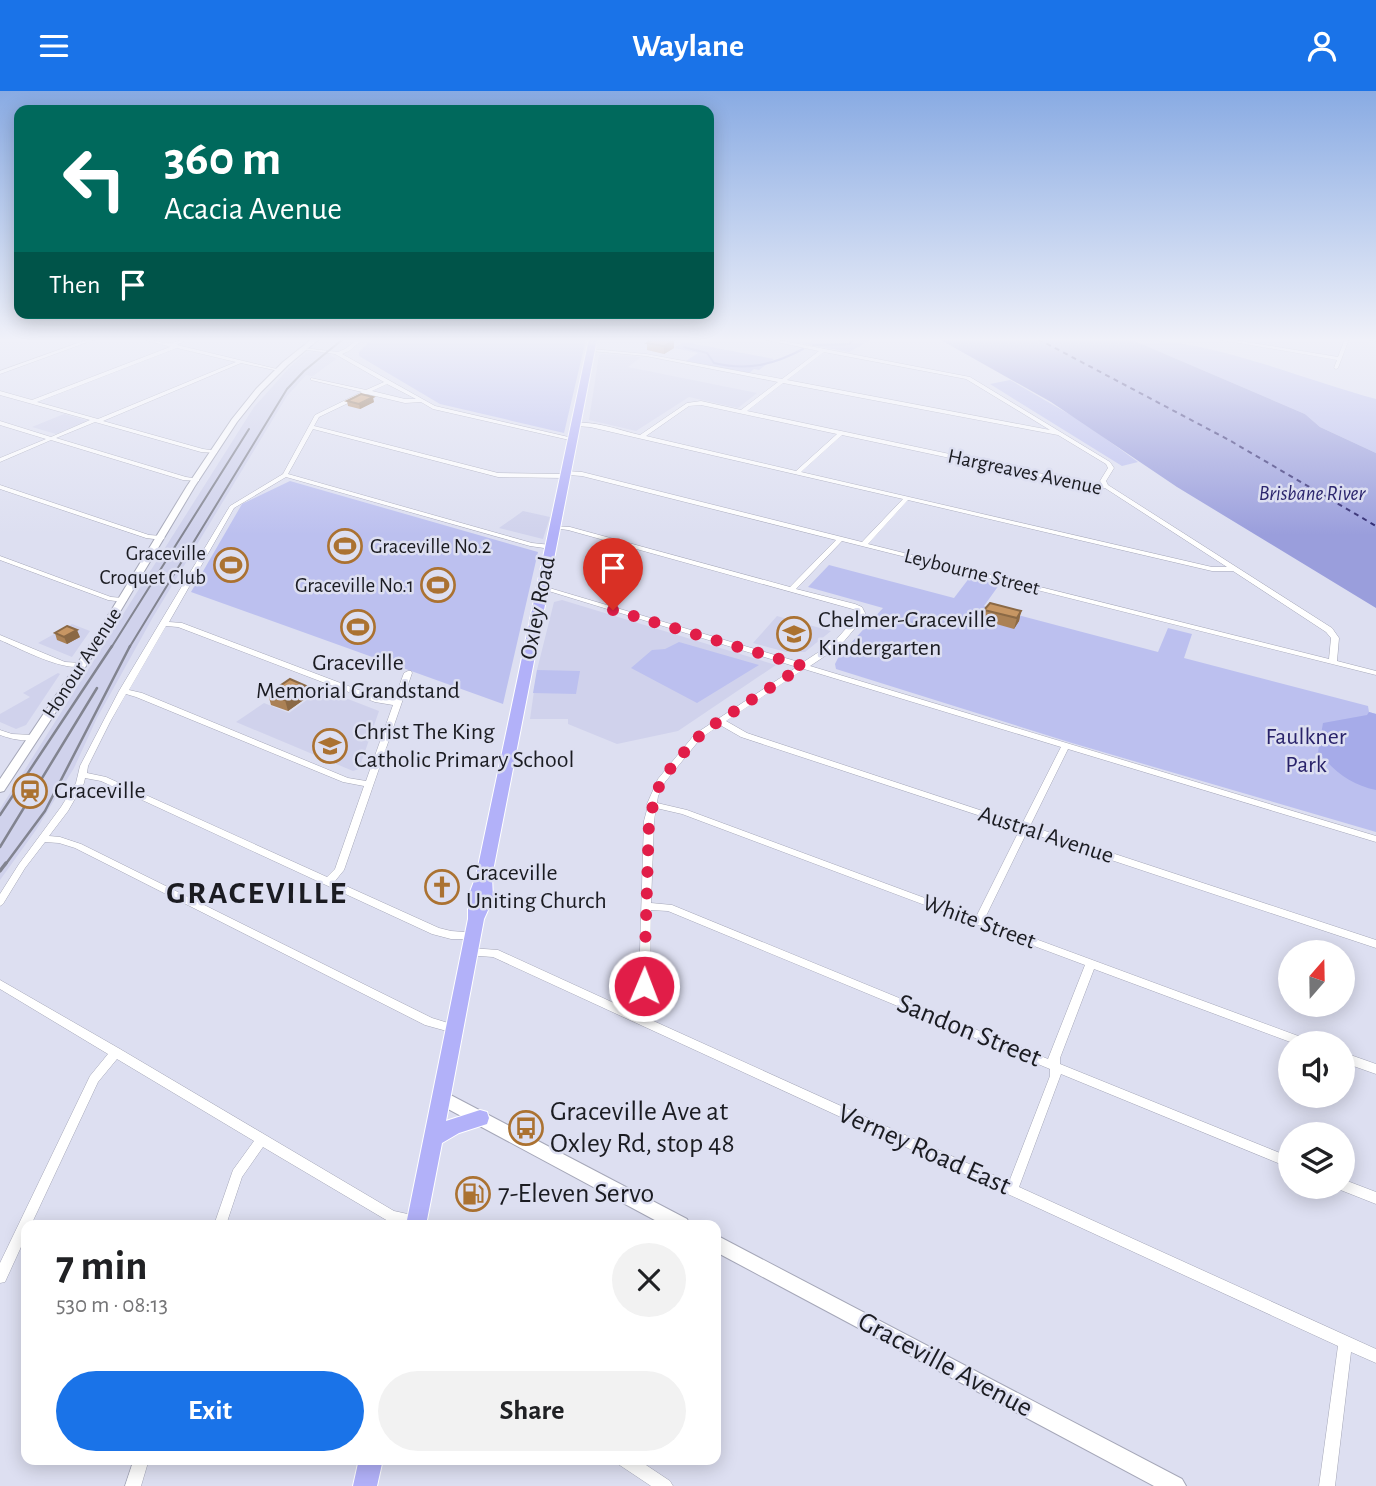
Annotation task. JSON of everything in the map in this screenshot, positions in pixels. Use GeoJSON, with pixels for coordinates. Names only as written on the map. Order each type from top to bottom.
{"type":"FeatureCollection","features":[{"type":"Feature","properties":{"kind":"main road","name":"Honour Avenue"},"geometry":{"type":"LineString","coordinates":[[0,787],[124,600],[197,480],[248,404]]}},
{"type":"Feature","properties":{"kind":"main road","name":"Oxley Road"},"geometry":{"type":"LineString","coordinates":[[417,1220],[473,936],[485,906],[488,887],[484,876],[580,404]]}},
{"type":"Feature","properties":{"kind":"main road"},"geometry":{"type":"LineString","coordinates":[[441,1097],[672,1220]]}},
{"type":"Feature","properties":{"kind":"main road"},"geometry":{"type":"LineString","coordinates":[[433,1138],[454,1126],[480,1118]]}},
{"type":"Feature","properties":{"kind":"main road","name":"Graceville Avenue"},"geometry":{"type":"LineString","coordinates":[[721,1246],[1175,1486]]}},
{"type":"Feature","properties":{"kind":"main road"},"geometry":{"type":"LineString","coordinates":[[365,1486],[370,1465]]}},
{"type":"Feature","properties":{"kind":"street"},"geometry":{"type":"LineString","coordinates":[[39,404],[204,452],[215,452]]}},
{"type":"Feature","properties":{"kind":"street"},"geometry":{"type":"LineString","coordinates":[[0,460],[138,404]]}},
{"type":"Feature","properties":{"kind":"street"},"geometry":{"type":"LineString","coordinates":[[0,902],[65,809],[123,691],[232,507],[285,475],[319,414],[339,404]]}},
{"type":"Feature","properties":{"kind":"street"},"geometry":{"type":"LineString","coordinates":[[428,404],[574,439]]}},
{"type":"Feature","properties":{"kind":"street","name":"Hargreaves Avenue"},"geometry":{"type":"LineString","coordinates":[[641,437],[691,404]]}},
{"type":"Feature","properties":{"kind":"street","name":"Hargreaves Avenue"},"geometry":{"type":"LineString","coordinates":[[699,404],[1086,485],[1106,486],[1332,632],[1335,640],[1333,662]]}},
{"type":"Feature","properties":{"kind":"street"},"geometry":{"type":"LineString","coordinates":[[741,412],[751,404]]}},
{"type":"Feature","properties":{"kind":"street"},"geometry":{"type":"LineString","coordinates":[[903,404],[1061,434]]}},
{"type":"Feature","properties":{"kind":"street"},"geometry":{"type":"LineString","coordinates":[[1012,404],[1110,465],[1103,481],[1106,486]]}},
{"type":"Feature","properties":{"kind":"street"},"geometry":{"type":"LineString","coordinates":[[0,423],[185,479],[197,480]]}},
{"type":"Feature","properties":{"kind":"street"},"geometry":{"type":"LineString","coordinates":[[576,424],[1212,569],[1235,569]]}},
{"type":"Feature","properties":{"kind":"street","name":"Leybourne Street"},"geometry":{"type":"LineString","coordinates":[[310,427],[498,475],[582,474],[1376,673]]}},
{"type":"Feature","properties":{"kind":"street"},"geometry":{"type":"LineString","coordinates":[[797,473],[841,433]]}},
{"type":"Feature","properties":{"kind":"street"},"geometry":{"type":"LineString","coordinates":[[285,475],[532,545],[551,547]]}},
{"type":"Feature","properties":{"kind":"street"},"geometry":{"type":"LineString","coordinates":[[0,487],[148,537],[162,538]]}},
{"type":"Feature","properties":{"kind":"street"},"geometry":{"type":"LineString","coordinates":[[863,545],[907,498]]}},
{"type":"Feature","properties":{"kind":"street"},"geometry":{"type":"LineString","coordinates":[[555,527],[852,606],[862,615],[837,644],[698,736],[661,781],[652,804],[643,1022]]}},
{"type":"Feature","properties":{"kind":"street"},"geometry":{"type":"LineString","coordinates":[[792,589],[840,539]]}},
{"type":"Feature","properties":{"kind":"street"},"geometry":{"type":"LineString","coordinates":[[0,558],[110,600],[124,600]]}},
{"type":"Feature","properties":{"kind":"street"},"geometry":{"type":"LineString","coordinates":[[544,588],[1376,839]]}},
{"type":"Feature","properties":{"kind":"street"},"geometry":{"type":"LineString","coordinates":[[163,623],[179,625],[378,700],[397,703]]}},
{"type":"Feature","properties":{"kind":"street"},"geometry":{"type":"LineString","coordinates":[[0,637],[64,664],[81,666]]}},
{"type":"Feature","properties":{"kind":"street"},"geometry":{"type":"LineString","coordinates":[[330,882],[339,870],[408,673]]}},
{"type":"Feature","properties":{"kind":"street"},"geometry":{"type":"LineString","coordinates":[[123,691],[139,695],[346,780],[368,783]]}},
{"type":"Feature","properties":{"kind":"street","name":"Austral Avenue"},"geometry":{"type":"LineString","coordinates":[[719,721],[744,735],[1376,944]]}},
{"type":"Feature","properties":{"kind":"street"},"geometry":{"type":"LineString","coordinates":[[0,732],[33,738]]}},
{"type":"Feature","properties":{"kind":"street"},"geometry":{"type":"LineString","coordinates":[[978,922],[1066,745]]}},
{"type":"Feature","properties":{"kind":"street","name":"Verney Road East"},"geometry":{"type":"LineString","coordinates":[[82,775],[103,779],[441,933],[473,936],[494,953],[1376,1356]]}},
{"type":"Feature","properties":{"kind":"street","name":"White Street"},"geometry":{"type":"LineString","coordinates":[[652,804],[670,807],[1278,1033]]}},
{"type":"Feature","properties":{"kind":"street"},"geometry":{"type":"LineString","coordinates":[[43,839],[60,840],[78,846],[429,1022],[454,1028]]}},
{"type":"Feature","properties":{"kind":"street","name":"Sandon Street"},"geometry":{"type":"LineString","coordinates":[[646,906],[669,908],[1278,1158]]}},
{"type":"Feature","properties":{"kind":"street"},"geometry":{"type":"LineString","coordinates":[[1012,1191],[1056,1076],[1054,1058],[1091,963]]}},
{"type":"Feature","properties":{"kind":"street"},"geometry":{"type":"LineString","coordinates":[[0,984],[393,1217],[404,1220]]}},
{"type":"Feature","properties":{"kind":"street"},"geometry":{"type":"LineString","coordinates":[[27,1220],[94,1079],[116,1052]]}},
{"type":"Feature","properties":{"kind":"street"},"geometry":{"type":"LineString","coordinates":[[1355,1062],[1376,1069]]}},
{"type":"Feature","properties":{"kind":"street"},"geometry":{"type":"LineString","coordinates":[[222,1220],[237,1174],[262,1139]]}},
{"type":"Feature","properties":{"kind":"street"},"geometry":{"type":"LineString","coordinates":[[1355,1190],[1376,1198]]}},
{"type":"Feature","properties":{"kind":"street"},"geometry":{"type":"LineString","coordinates":[[0,1277],[21,1233]]}},
{"type":"Feature","properties":{"kind":"street"},"geometry":{"type":"LineString","coordinates":[[1327,1486],[1345,1342]]}},
{"type":"Feature","properties":{"kind":"street"},"geometry":{"type":"LineString","coordinates":[[133,1486],[140,1465]]}},
{"type":"Feature","properties":{"kind":"street"},"geometry":{"type":"LineString","coordinates":[[632,1465],[665,1486]]}},
{"type":"Feature","properties":{"kind":"shaded area"},"geometry":{"type":"Polygon","coordinates":[[[257,404],[282,404],[153,617],[97,718],[74,768],[36,830],[0,880],[0,809],[257,404]]]}},
{"type":"Feature","properties":{"kind":"shaded area"},"geometry":{"type":"Polygon","coordinates":[[[591,404],[678,404],[636,431],[589,420],[591,404]]]}},
{"type":"Feature","properties":{"kind":"shaded area"},"geometry":{"type":"Polygon","coordinates":[[[721,404],[743,404],[738,408],[721,404]]]}},
{"type":"Feature","properties":{"kind":"shaded area"},"geometry":{"type":"Polygon","coordinates":[[[64,414],[88,421],[56,434],[32,427],[64,414]]]}},
{"type":"Feature","properties":{"kind":"shaded area"},"geometry":{"type":"Polygon","coordinates":[[[523,511],[550,517],[543,539],[499,528],[523,511]]]}},
{"type":"Feature","properties":{"kind":"shaded area"},"geometry":{"type":"Polygon","coordinates":[[[562,600],[776,665],[678,731],[617,744],[568,724],[568,719],[530,719],[537,670],[554,602],[562,600]]]}},
{"type":"Feature","properties":{"kind":"shaded area","name":"Chelmer-Graceville Kindergarten"},"geometry":{"type":"Polygon","coordinates":[[[777,616],[831,631],[805,652],[786,652],[753,643],[777,616]]]}},
{"type":"Feature","properties":{"kind":"shaded area"},"geometry":{"type":"Polygon","coordinates":[[[72,624],[90,631],[72,657],[38,643],[72,624]]]}},
{"type":"Feature","properties":{"kind":"shaded area"},"geometry":{"type":"Polygon","coordinates":[[[60,674],[26,725],[16,729],[0,722],[0,714],[30,697],[23,693],[60,674]]]}},
{"type":"Feature","properties":{"kind":"shaded area","name":"Christ The King Catholic Primary School"},"geometry":{"type":"Polygon","coordinates":[[[322,689],[379,711],[359,769],[353,771],[236,722],[264,703],[289,713],[322,689]]]}},
{"type":"Feature","properties":{"kind":"shaded area"},"geometry":{"type":"Polygon","coordinates":[[[1369,712],[1376,714],[1376,790],[1359,785],[1344,776],[1318,752],[1323,723],[1367,715],[1369,712]]]}},
{"type":"Feature","properties":{"kind":"green space"},"geometry":{"type":"Polygon","coordinates":[[[440,404],[571,404],[564,433],[440,404]]]}},
{"type":"Feature","properties":{"kind":"green space"},"geometry":{"type":"Polygon","coordinates":[[[1022,404],[1052,404],[1081,421],[1138,462],[1122,466],[1022,404]]]}},
{"type":"Feature","properties":{"kind":"green space"},"geometry":{"type":"Polygon","coordinates":[[[1282,404],[1376,404],[1376,453],[1320,427],[1305,414],[1282,404]]]}},
{"type":"Feature","properties":{"kind":"green space"},"geometry":{"type":"Polygon","coordinates":[[[290,481],[538,552],[503,704],[191,592],[242,504],[290,481]]]}},
{"type":"Feature","properties":{"kind":"green space","name":"Faulkner Park"},"geometry":{"type":"Polygon","coordinates":[[[829,565],[954,598],[970,577],[999,585],[984,606],[1158,652],[1168,628],[1192,634],[1184,658],[1368,706],[1369,712],[1376,714],[1376,832],[1072,743],[836,669],[839,656],[883,608],[808,587],[829,565]]]}},
{"type":"Feature","properties":{"kind":"green space"},"geometry":{"type":"Polygon","coordinates":[[[679,642],[759,665],[697,703],[631,668],[652,650],[665,649],[679,642]]]}},
{"type":"Feature","properties":{"kind":"green space"},"geometry":{"type":"Polygon","coordinates":[[[537,670],[580,671],[576,694],[533,693],[537,670]]]}},
{"type":"Feature","properties":{"kind":"water","name":"Brisbane River"},"geometry":{"type":"Polygon","coordinates":[[[1054,404],[1282,404],[1305,414],[1320,427],[1376,453],[1376,608],[1177,487],[1054,404]]]}},
{"type":"Feature","properties":{"kind":"building"},"geometry":{"type":"Polygon","coordinates":[[[990,603],[1021,611],[1017,618],[984,610],[990,603]]]}},
{"type":"Feature","properties":{"kind":"building"},"geometry":{"type":"Polygon","coordinates":[[[67,626],[77,630],[64,637],[55,633],[67,626]]]}},
{"type":"Feature","properties":{"kind":"building"},"geometry":{"type":"Polygon","coordinates":[[[290,679],[306,686],[285,700],[268,694],[290,679]]]}},
{"type":"Feature","properties":{"kind":"ferry route"},"geometry":{"type":"LineString","coordinates":[[1161,404],[1229,440],[1376,526]]}},
{"type":"Feature","properties":{"kind":"railway"},"geometry":{"type":"LineString","coordinates":[[129,648],[278,404]]}},
{"type":"Feature","properties":{"kind":"railway"},"geometry":{"type":"LineString","coordinates":[[111,648],[249,429]]}},
{"type":"Feature","properties":{"kind":"railway"},"geometry":{"type":"LineString","coordinates":[[0,815],[112,646]]}},
{"type":"Feature","properties":{"kind":"railway"},"geometry":{"type":"LineString","coordinates":[[5,865],[45,811],[130,646]]}},
{"type":"Feature","properties":{"kind":"railway"},"geometry":{"type":"LineString","coordinates":[[0,847],[97,688]]}},
{"type":"Feature","properties":{"kind":"railway"},"geometry":{"type":"LineString","coordinates":[[0,871],[6,863]]}},
{"type":"Feature","properties":{"kind":"place","name":"Graceville No.2"},"geometry":{"type":"Point","coordinates":[345,546]}},
{"type":"Feature","properties":{"kind":"place","name":"Graceville Croquet Club"},"geometry":{"type":"Point","coordinates":[231,565]}},
{"type":"Feature","properties":{"kind":"place","name":"Graceville No.1"},"geometry":{"type":"Point","coordinates":[438,585]}},
{"type":"Feature","properties":{"kind":"place","name":"Graceville Memorial Grandstand"},"geometry":{"type":"Point","coordinates":[358,627]}},
{"type":"Feature","properties":{"kind":"place","name":"Chelmer-Graceville Kindergarten"},"geometry":{"type":"Point","coordinates":[794,634]}},
{"type":"Feature","properties":{"kind":"place","name":"Christ The King Catholic Primary School"},"geometry":{"type":"Point","coordinates":[330,746]}},
{"type":"Feature","properties":{"kind":"place","name":"Graceville"},"geometry":{"type":"Point","coordinates":[30,791]}},
{"type":"Feature","properties":{"kind":"place","name":"Graceville Uniting Church"},"geometry":{"type":"Point","coordinates":[442,887]}},
{"type":"Feature","properties":{"kind":"place","name":"Graceville Ave at Oxley Rd, stop 48"},"geometry":{"type":"Point","coordinates":[526,1128]}},
{"type":"Feature","properties":{"kind":"place","name":"7-Eleven Servo"},"geometry":{"type":"Point","coordinates":[473,1194]}},
{"type":"Feature","properties":{"kind":"district","name":"GRACEVILLE"},"geometry":{"type":"Point","coordinates":[257,893]}},
{"type":"Feature","properties":{"kind":"route"},"geometry":{"type":"LineString","coordinates":[[613,610],[803,666],[704,731],[661,781],[649,821],[644,986]]}}]}
